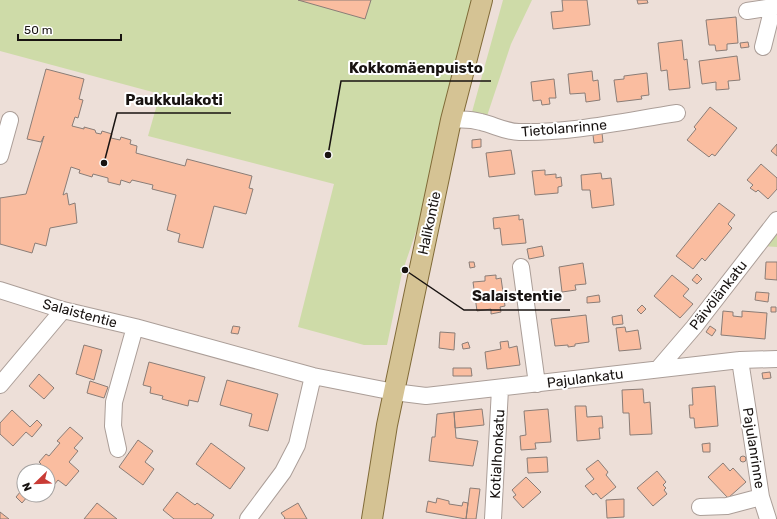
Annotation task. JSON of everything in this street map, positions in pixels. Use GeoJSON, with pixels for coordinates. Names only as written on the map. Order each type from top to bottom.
{"type":"FeatureCollection","features":[{"type":"Feature","properties":{"kind":"main road","name":"Halikontie"},"geometry":{"type":"LineString","coordinates":[[372,519],[394,392],[451,120],[482,0]]}},
{"type":"Feature","properties":{"kind":"street"},"geometry":{"type":"LineString","coordinates":[[747,11],[775,4],[763,47]]}},
{"type":"Feature","properties":{"kind":"street","name":"Tietolanrinne"},"geometry":{"type":"LineString","coordinates":[[451,120],[464,119],[482,122],[505,130],[534,132],[607,124],[677,113]]}},
{"type":"Feature","properties":{"kind":"street"},"geometry":{"type":"LineString","coordinates":[[0,156],[10,120]]}},
{"type":"Feature","properties":{"kind":"street","name":"Päivölänkatu"},"geometry":{"type":"LineString","coordinates":[[658,369],[694,328],[777,220]]}},
{"type":"Feature","properties":{"kind":"street"},"geometry":{"type":"LineString","coordinates":[[521,267],[537,384]]}},
{"type":"Feature","properties":{"kind":"street","name":"Salaistentie"},"geometry":{"type":"LineString","coordinates":[[0,290],[64,310],[135,327],[313,376],[394,392]]}},
{"type":"Feature","properties":{"kind":"street"},"geometry":{"type":"LineString","coordinates":[[0,385],[64,310]]}},
{"type":"Feature","properties":{"kind":"street"},"geometry":{"type":"LineString","coordinates":[[118,449],[113,426],[114,402],[135,327]]}},
{"type":"Feature","properties":{"kind":"street","name":"Pajulankatu"},"geometry":{"type":"LineString","coordinates":[[394,392],[426,396],[500,389],[740,360],[777,359]]}},
{"type":"Feature","properties":{"kind":"street","name":"Pajulanrinne"},"geometry":{"type":"LineString","coordinates":[[700,507],[727,506],[761,498],[740,360]]}},
{"type":"Feature","properties":{"kind":"street"},"geometry":{"type":"LineString","coordinates":[[248,519],[283,472],[297,445],[313,376]]}},
{"type":"Feature","properties":{"kind":"street","name":"Kotialhonkatu"},"geometry":{"type":"LineString","coordinates":[[493,519],[500,389]]}},
{"type":"Feature","properties":{"kind":"street"},"geometry":{"type":"LineString","coordinates":[[761,498],[768,519]]}},
{"type":"Feature","properties":{"kind":"green space"},"geometry":{"type":"Polygon","coordinates":[[[0,0],[473,0],[421,217],[402,273],[387,345],[364,345],[298,327],[334,184],[148,136],[160,94],[0,51],[0,0]]]}},
{"type":"Feature","properties":{"kind":"green space"},"geometry":{"type":"Polygon","coordinates":[[[503,0],[532,0],[511,44],[486,119],[472,112],[503,0]]]}},
{"type":"Feature","properties":{"kind":"green space"},"geometry":{"type":"Polygon","coordinates":[[[777,225],[777,247],[760,246],[777,225]]]}},
{"type":"Feature","properties":{"kind":"building"},"geometry":{"type":"Polygon","coordinates":[[[298,0],[371,0],[365,19],[298,0]]]}},
{"type":"Feature","properties":{"kind":"building"},"geometry":{"type":"Polygon","coordinates":[[[562,0],[587,0],[590,25],[553,29],[551,12],[563,11],[562,0]]]}},
{"type":"Feature","properties":{"kind":"building"},"geometry":{"type":"Polygon","coordinates":[[[637,0],[647,0],[648,3],[638,4],[637,0]]]}},
{"type":"Feature","properties":{"kind":"building"},"geometry":{"type":"Polygon","coordinates":[[[736,17],[738,43],[727,44],[727,50],[716,51],[715,45],[709,45],[706,20],[736,17]]]}},
{"type":"Feature","properties":{"kind":"building"},"geometry":{"type":"Polygon","coordinates":[[[682,40],[684,60],[687,59],[690,88],[669,90],[667,70],[661,71],[658,43],[682,40]]]}},
{"type":"Feature","properties":{"kind":"building"},"geometry":{"type":"Polygon","coordinates":[[[748,42],[749,47],[741,48],[740,43],[748,42]]]}},
{"type":"Feature","properties":{"kind":"building"},"geometry":{"type":"Polygon","coordinates":[[[737,56],[740,80],[728,81],[729,89],[716,90],[716,82],[702,84],[699,61],[737,56]]]}},
{"type":"Feature","properties":{"kind":"building"},"geometry":{"type":"Polygon","coordinates":[[[46,69],[84,79],[79,99],[83,100],[78,118],[75,117],[72,126],[95,130],[96,133],[101,134],[102,131],[112,134],[111,138],[120,140],[121,137],[131,140],[130,144],[137,146],[136,153],[185,166],[187,159],[252,176],[249,188],[253,189],[246,214],[214,206],[203,248],[178,242],[180,234],[167,230],[176,195],[152,189],[153,185],[132,180],[130,183],[121,180],[120,185],[108,182],[108,178],[93,174],[92,177],[79,173],[80,170],[71,167],[63,195],[67,193],[69,205],[75,203],[77,223],[50,228],[46,246],[35,243],[32,253],[0,244],[0,198],[26,194],[44,136],[41,142],[27,139],[46,69]]]}},
{"type":"Feature","properties":{"kind":"building"},"geometry":{"type":"Polygon","coordinates":[[[592,71],[593,81],[598,80],[600,100],[586,102],[585,93],[570,94],[568,74],[592,71]]]}},
{"type":"Feature","properties":{"kind":"building"},"geometry":{"type":"Polygon","coordinates":[[[647,73],[649,95],[641,96],[642,99],[617,102],[614,80],[624,79],[624,76],[647,73]]]}},
{"type":"Feature","properties":{"kind":"building"},"geometry":{"type":"Polygon","coordinates":[[[554,79],[556,98],[549,98],[550,104],[542,105],[541,100],[533,101],[531,82],[554,79]]]}},
{"type":"Feature","properties":{"kind":"building"},"geometry":{"type":"Polygon","coordinates":[[[710,107],[737,128],[715,156],[712,154],[709,157],[687,140],[696,129],[694,127],[710,107]]]}},
{"type":"Feature","properties":{"kind":"building"},"geometry":{"type":"Polygon","coordinates":[[[602,133],[603,142],[594,143],[593,135],[602,133]]]}},
{"type":"Feature","properties":{"kind":"building"},"geometry":{"type":"Polygon","coordinates":[[[481,139],[481,147],[472,148],[472,140],[481,139]]]}},
{"type":"Feature","properties":{"kind":"building"},"geometry":{"type":"Polygon","coordinates":[[[777,144],[777,156],[771,151],[777,144]]]}},
{"type":"Feature","properties":{"kind":"building"},"geometry":{"type":"Polygon","coordinates":[[[511,150],[515,174],[489,177],[486,153],[511,150]]]}},
{"type":"Feature","properties":{"kind":"building"},"geometry":{"type":"Polygon","coordinates":[[[761,164],[777,178],[777,189],[768,199],[758,190],[756,192],[750,188],[753,185],[747,180],[761,164]]]}},
{"type":"Feature","properties":{"kind":"building"},"geometry":{"type":"Polygon","coordinates":[[[545,170],[545,175],[556,174],[556,178],[561,177],[562,186],[558,187],[558,193],[535,195],[532,171],[545,170]]]}},
{"type":"Feature","properties":{"kind":"building"},"geometry":{"type":"Polygon","coordinates":[[[601,173],[602,179],[611,178],[614,205],[592,208],[590,190],[582,190],[581,175],[601,173]]]}},
{"type":"Feature","properties":{"kind":"building"},"geometry":{"type":"Polygon","coordinates":[[[719,203],[735,215],[728,224],[732,228],[705,261],[702,258],[693,269],[676,256],[719,203]]]}},
{"type":"Feature","properties":{"kind":"building"},"geometry":{"type":"Polygon","coordinates":[[[519,215],[519,220],[523,219],[526,243],[502,245],[500,228],[494,229],[493,218],[519,215]]]}},
{"type":"Feature","properties":{"kind":"building"},"geometry":{"type":"Polygon","coordinates":[[[542,246],[544,256],[529,259],[527,249],[542,246]]]}},
{"type":"Feature","properties":{"kind":"building"},"geometry":{"type":"Polygon","coordinates":[[[469,262],[474,262],[475,267],[470,268],[469,262]]]}},
{"type":"Feature","properties":{"kind":"building"},"geometry":{"type":"Polygon","coordinates":[[[766,262],[777,262],[777,280],[765,279],[766,262]]]}},
{"type":"Feature","properties":{"kind":"building"},"geometry":{"type":"Polygon","coordinates":[[[583,263],[586,284],[575,285],[576,290],[562,292],[559,267],[583,263]]]}},
{"type":"Feature","properties":{"kind":"building"},"geometry":{"type":"Polygon","coordinates":[[[697,274],[702,279],[697,284],[692,280],[697,274]]]}},
{"type":"Feature","properties":{"kind":"building"},"geometry":{"type":"Polygon","coordinates":[[[496,275],[496,279],[501,278],[505,306],[500,307],[501,312],[491,314],[491,309],[477,311],[473,282],[485,281],[485,276],[496,275]]]}},
{"type":"Feature","properties":{"kind":"building"},"geometry":{"type":"Polygon","coordinates":[[[672,275],[689,289],[683,296],[693,304],[680,318],[654,296],[672,275]]]}},
{"type":"Feature","properties":{"kind":"building"},"geometry":{"type":"Polygon","coordinates":[[[756,292],[769,293],[768,302],[755,300],[756,292]]]}},
{"type":"Feature","properties":{"kind":"building"},"geometry":{"type":"Polygon","coordinates":[[[599,295],[600,302],[587,303],[587,297],[599,295]]]}},
{"type":"Feature","properties":{"kind":"building"},"geometry":{"type":"Polygon","coordinates":[[[642,305],[646,309],[641,314],[637,310],[642,305]]]}},
{"type":"Feature","properties":{"kind":"building"},"geometry":{"type":"Polygon","coordinates":[[[771,307],[776,307],[776,312],[771,312],[771,307]]]}},
{"type":"Feature","properties":{"kind":"building"},"geometry":{"type":"Polygon","coordinates":[[[723,311],[733,312],[733,316],[742,317],[742,311],[767,313],[765,339],[721,335],[723,311]]]}},
{"type":"Feature","properties":{"kind":"building"},"geometry":{"type":"Polygon","coordinates":[[[586,315],[589,342],[575,344],[575,346],[568,347],[568,345],[555,346],[551,319],[586,315]]]}},
{"type":"Feature","properties":{"kind":"building"},"geometry":{"type":"Polygon","coordinates":[[[622,315],[623,324],[613,325],[612,317],[622,315]]]}},
{"type":"Feature","properties":{"kind":"building"},"geometry":{"type":"Polygon","coordinates":[[[233,326],[240,327],[238,334],[231,333],[233,326]]]}},
{"type":"Feature","properties":{"kind":"building"},"geometry":{"type":"Polygon","coordinates":[[[710,326],[716,330],[712,336],[706,332],[710,326]]]}},
{"type":"Feature","properties":{"kind":"building"},"geometry":{"type":"Polygon","coordinates":[[[625,327],[626,332],[638,330],[641,349],[619,351],[616,328],[625,327]]]}},
{"type":"Feature","properties":{"kind":"building"},"geometry":{"type":"Polygon","coordinates":[[[440,332],[455,333],[454,350],[439,348],[440,332]]]}},
{"type":"Feature","properties":{"kind":"building"},"geometry":{"type":"Polygon","coordinates":[[[508,341],[509,348],[517,346],[520,365],[487,369],[485,352],[501,349],[500,342],[508,341]]]}},
{"type":"Feature","properties":{"kind":"building"},"geometry":{"type":"Polygon","coordinates":[[[468,342],[470,348],[463,349],[462,344],[468,342]]]}},
{"type":"Feature","properties":{"kind":"building"},"geometry":{"type":"Polygon","coordinates":[[[84,345],[102,350],[94,380],[76,374],[84,345]]]}},
{"type":"Feature","properties":{"kind":"building"},"geometry":{"type":"Polygon","coordinates":[[[149,362],[205,377],[198,402],[189,400],[188,406],[162,399],[163,396],[150,393],[151,387],[143,385],[149,362]]]}},
{"type":"Feature","properties":{"kind":"building"},"geometry":{"type":"Polygon","coordinates":[[[453,368],[471,368],[472,376],[453,376],[453,368]]]}},
{"type":"Feature","properties":{"kind":"building"},"geometry":{"type":"Polygon","coordinates":[[[770,372],[771,378],[763,379],[762,373],[770,372]]]}},
{"type":"Feature","properties":{"kind":"building"},"geometry":{"type":"Polygon","coordinates":[[[39,374],[54,388],[44,399],[29,386],[39,374]]]}},
{"type":"Feature","properties":{"kind":"building"},"geometry":{"type":"Polygon","coordinates":[[[227,380],[278,394],[268,431],[249,426],[252,414],[220,405],[227,380]]]}},
{"type":"Feature","properties":{"kind":"building"},"geometry":{"type":"Polygon","coordinates":[[[90,381],[108,387],[104,398],[87,393],[90,381]]]}},
{"type":"Feature","properties":{"kind":"building"},"geometry":{"type":"Polygon","coordinates":[[[715,386],[718,426],[695,428],[694,418],[690,418],[689,405],[693,405],[692,388],[715,386]]]}},
{"type":"Feature","properties":{"kind":"building"},"geometry":{"type":"Polygon","coordinates":[[[643,389],[644,403],[650,402],[652,434],[630,435],[629,413],[623,413],[622,390],[643,389]]]}},
{"type":"Feature","properties":{"kind":"building"},"geometry":{"type":"Polygon","coordinates":[[[575,406],[586,406],[587,417],[602,416],[603,428],[599,428],[600,439],[577,441],[575,406]]]}},
{"type":"Feature","properties":{"kind":"building"},"geometry":{"type":"Polygon","coordinates":[[[482,409],[484,425],[455,428],[454,412],[482,409]]]}},
{"type":"Feature","properties":{"kind":"building"},"geometry":{"type":"Polygon","coordinates":[[[548,409],[551,442],[535,443],[536,449],[521,450],[520,436],[526,435],[524,411],[548,409]]]}},
{"type":"Feature","properties":{"kind":"building"},"geometry":{"type":"Polygon","coordinates":[[[12,410],[30,427],[37,420],[42,425],[32,437],[26,432],[13,446],[0,434],[0,423],[12,410]]]}},
{"type":"Feature","properties":{"kind":"building"},"geometry":{"type":"Polygon","coordinates":[[[454,412],[456,438],[478,441],[473,466],[429,461],[432,437],[435,437],[437,414],[454,412]]]}},
{"type":"Feature","properties":{"kind":"building"},"geometry":{"type":"Polygon","coordinates":[[[70,427],[83,438],[74,448],[78,451],[69,462],[79,471],[66,486],[58,480],[56,482],[56,463],[39,462],[46,454],[49,456],[60,443],[57,441],[70,427]]]}},
{"type":"Feature","properties":{"kind":"building"},"geometry":{"type":"Polygon","coordinates":[[[138,440],[153,451],[145,462],[154,469],[143,485],[119,467],[138,440]]]}},
{"type":"Feature","properties":{"kind":"building"},"geometry":{"type":"Polygon","coordinates":[[[211,443],[245,468],[230,489],[196,464],[211,443]]]}},
{"type":"Feature","properties":{"kind":"building"},"geometry":{"type":"Polygon","coordinates":[[[710,443],[710,452],[703,452],[702,444],[710,443]]]}},
{"type":"Feature","properties":{"kind":"building"},"geometry":{"type":"Polygon","coordinates":[[[743,456],[746,459],[743,462],[740,459],[743,456]]]}},
{"type":"Feature","properties":{"kind":"building"},"geometry":{"type":"Polygon","coordinates":[[[547,457],[548,472],[528,473],[527,458],[547,457]]]}},
{"type":"Feature","properties":{"kind":"building"},"geometry":{"type":"Polygon","coordinates":[[[598,460],[608,472],[606,475],[616,487],[601,499],[596,493],[593,495],[585,486],[594,479],[586,469],[598,460]]]}},
{"type":"Feature","properties":{"kind":"building"},"geometry":{"type":"Polygon","coordinates":[[[723,463],[730,471],[733,468],[746,482],[728,498],[708,477],[723,463]]]}},
{"type":"Feature","properties":{"kind":"building"},"geometry":{"type":"Polygon","coordinates":[[[657,471],[666,482],[663,485],[666,488],[664,490],[667,494],[653,506],[637,488],[657,471]]]}},
{"type":"Feature","properties":{"kind":"building"},"geometry":{"type":"Polygon","coordinates":[[[526,477],[541,492],[523,508],[513,497],[516,495],[512,490],[526,477]]]}},
{"type":"Feature","properties":{"kind":"building"},"geometry":{"type":"Polygon","coordinates":[[[470,488],[480,489],[476,519],[466,519],[470,488]]]}},
{"type":"Feature","properties":{"kind":"building"},"geometry":{"type":"Polygon","coordinates":[[[177,492],[195,505],[197,503],[214,515],[211,519],[174,519],[163,510],[177,492]]]}},
{"type":"Feature","properties":{"kind":"building"},"geometry":{"type":"Polygon","coordinates":[[[437,498],[449,501],[449,504],[462,506],[463,502],[468,503],[466,519],[426,512],[428,501],[436,503],[437,498]]]}},
{"type":"Feature","properties":{"kind":"building"},"geometry":{"type":"Polygon","coordinates":[[[624,499],[624,517],[607,518],[606,500],[624,499]]]}},
{"type":"Feature","properties":{"kind":"building"},"geometry":{"type":"Polygon","coordinates":[[[97,503],[117,519],[84,519],[97,503]]]}},
{"type":"Feature","properties":{"kind":"building"},"geometry":{"type":"Polygon","coordinates":[[[298,503],[307,519],[284,519],[285,518],[281,513],[298,503]]]}},
{"type":"Feature","properties":{"kind":"building"},"geometry":{"type":"Polygon","coordinates":[[[0,512],[9,519],[0,519],[0,512]]]}},
{"type":"Feature","properties":{"kind":"place","name":"Kokkomäenpuisto"},"geometry":{"type":"Point","coordinates":[328,155]}},
{"type":"Feature","properties":{"kind":"place","name":"Paukkulakoti"},"geometry":{"type":"Point","coordinates":[104,163]}},
{"type":"Feature","properties":{"kind":"place","name":"Salaistentie"},"geometry":{"type":"Point","coordinates":[405,270]}}]}
